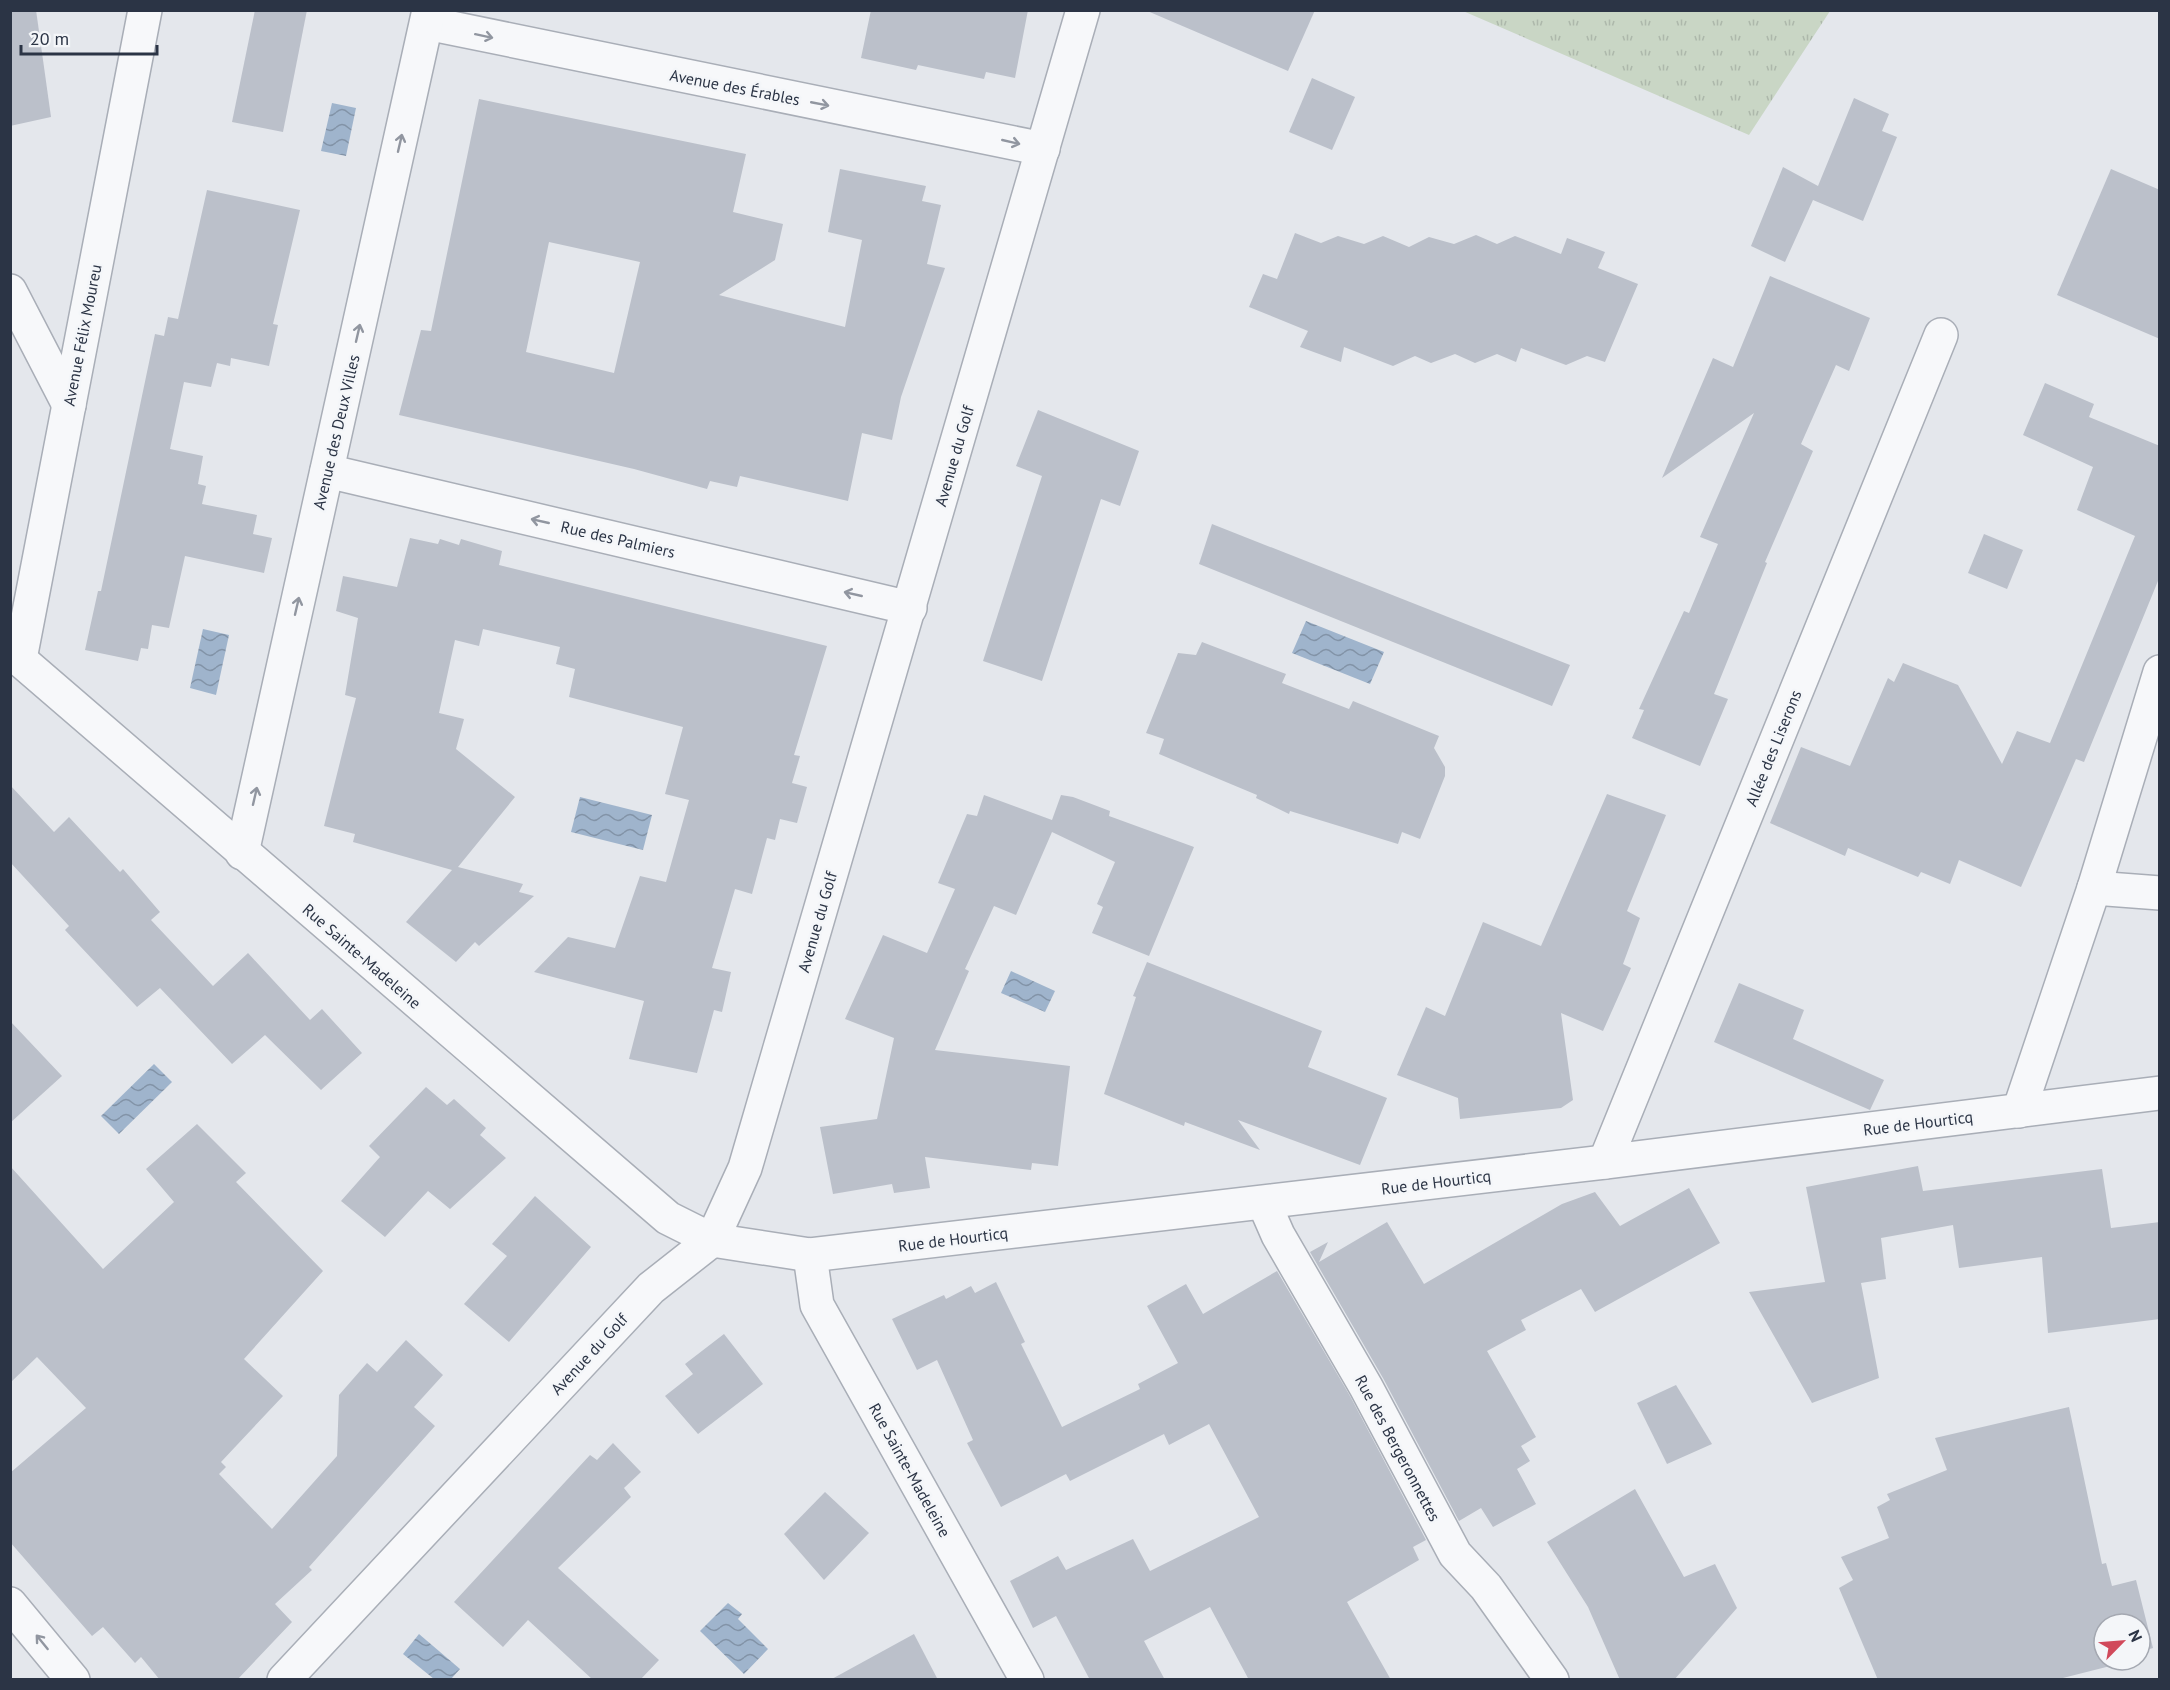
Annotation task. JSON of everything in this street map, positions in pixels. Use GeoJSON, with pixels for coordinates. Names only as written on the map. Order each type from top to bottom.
{"type":"FeatureCollection","features":[{"type":"Feature","properties":{"kind":"street","name":"Avenue Félix Moureu"},"geometry":{"type":"LineString","coordinates":[[15,655],[69,405],[146,10]]}},
{"type":"Feature","properties":{"kind":"street","name":"Avenue du Golf"},"geometry":{"type":"LineString","coordinates":[[284,1680],[651,1288],[712,1240],[745,1168],[1083,10]]}},
{"type":"Feature","properties":{"kind":"street","name":"Avenue des Érables"},"geometry":{"type":"LineString","coordinates":[[428,17],[1043,149]]}},
{"type":"Feature","properties":{"kind":"street","name":"Avenue des Deux Villes"},"geometry":{"type":"LineString","coordinates":[[242,853],[428,17]]}},
{"type":"Feature","properties":{"kind":"street"},"geometry":{"type":"LineString","coordinates":[[10,291],[69,405]]}},
{"type":"Feature","properties":{"kind":"street","name":"Allée des Liserons"},"geometry":{"type":"LineString","coordinates":[[1605,1162],[1941,335]]}},
{"type":"Feature","properties":{"kind":"street","name":"Rue des Palmiers"},"geometry":{"type":"LineString","coordinates":[[327,471],[910,608]]}},
{"type":"Feature","properties":{"kind":"street","name":"Rue Sainte-Madeleine"},"geometry":{"type":"LineString","coordinates":[[15,655],[668,1218],[712,1240]]}},
{"type":"Feature","properties":{"kind":"street"},"geometry":{"type":"LineString","coordinates":[[2019,1111],[2094,888],[2160,672]]}},
{"type":"Feature","properties":{"kind":"street"},"geometry":{"type":"LineString","coordinates":[[2094,888],[2160,893]]}},
{"type":"Feature","properties":{"kind":"street","name":"Rue de Hourticq"},"geometry":{"type":"LineString","coordinates":[[712,1240],[810,1255],[1264,1203],[2160,1094]]}},
{"type":"Feature","properties":{"kind":"street","name":"Rue des Bergeronnettes"},"geometry":{"type":"LineString","coordinates":[[1264,1203],[1278,1235],[1366,1387],[1455,1554],[1486,1587],[1552,1680]]}},
{"type":"Feature","properties":{"kind":"street","name":"Rue Sainte-Madeleine"},"geometry":{"type":"LineString","coordinates":[[810,1255],[817,1305],[1027,1680]]}},
{"type":"Feature","properties":{"kind":"street"},"geometry":{"type":"LineString","coordinates":[[10,1604],[73,1680]]}},
{"type":"Feature","properties":{"kind":"green space"},"geometry":{"type":"Polygon","coordinates":[[[1463,11],[1830,11],[1749,135],[1463,11]]]}},
{"type":"Feature","properties":{"kind":"water"},"geometry":{"type":"Polygon","coordinates":[[[332,103],[356,108],[346,156],[321,151],[332,103]]]}},
{"type":"Feature","properties":{"kind":"water"},"geometry":{"type":"Polygon","coordinates":[[[1306,621],[1384,652],[1370,684],[1292,653],[1306,621]]]}},
{"type":"Feature","properties":{"kind":"water"},"geometry":{"type":"Polygon","coordinates":[[[203,629],[229,635],[216,695],[190,688],[203,629]]]}},
{"type":"Feature","properties":{"kind":"water"},"geometry":{"type":"Polygon","coordinates":[[[580,797],[652,815],[643,850],[571,832],[580,797]]]}},
{"type":"Feature","properties":{"kind":"water"},"geometry":{"type":"Polygon","coordinates":[[[1011,971],[1055,991],[1045,1012],[1001,993],[1011,971]]]}},
{"type":"Feature","properties":{"kind":"water"},"geometry":{"type":"Polygon","coordinates":[[[154,1064],[172,1082],[119,1134],[101,1116],[154,1064]]]}},
{"type":"Feature","properties":{"kind":"water"},"geometry":{"type":"Polygon","coordinates":[[[728,1603],[742,1614],[738,1619],[768,1649],[744,1674],[700,1631],[728,1603]]]}},
{"type":"Feature","properties":{"kind":"water"},"geometry":{"type":"Polygon","coordinates":[[[419,1634],[460,1669],[451,1679],[434,1679],[403,1654],[419,1634]]]}},
{"type":"Feature","properties":{"kind":"building"},"geometry":{"type":"Polygon","coordinates":[[[10,10],[36,10],[51,117],[10,126],[10,10]]]}},
{"type":"Feature","properties":{"kind":"building"},"geometry":{"type":"Polygon","coordinates":[[[255,10],[307,10],[283,132],[232,122],[255,10]]]}},
{"type":"Feature","properties":{"kind":"building"},"geometry":{"type":"Polygon","coordinates":[[[871,10],[1028,10],[1015,78],[986,72],[984,79],[918,65],[916,70],[861,58],[871,10]]]}},
{"type":"Feature","properties":{"kind":"building"},"geometry":{"type":"Polygon","coordinates":[[[1145,10],[1315,10],[1288,71],[1145,10]]]}},
{"type":"Feature","properties":{"kind":"building"},"geometry":{"type":"Polygon","coordinates":[[[1312,78],[1355,97],[1332,150],[1289,132],[1312,78]]]}},
{"type":"Feature","properties":{"kind":"building"},"geometry":{"type":"Polygon","coordinates":[[[1854,98],[1889,114],[1882,131],[1897,137],[1863,221],[1813,200],[1785,262],[1751,246],[1783,167],[1818,186],[1854,98]]]}},
{"type":"Feature","properties":{"kind":"building"},"geometry":{"type":"Polygon","coordinates":[[[479,99],[746,154],[733,212],[783,224],[775,260],[719,295],[845,327],[862,240],[828,232],[840,169],[926,186],[922,201],[941,205],[927,264],[945,268],[901,397],[892,440],[862,433],[848,501],[740,476],[737,487],[710,481],[707,489],[634,469],[399,415],[421,330],[431,331],[479,99]],[[549,242],[526,352],[614,373],[640,262],[549,242]]]}},
{"type":"Feature","properties":{"kind":"building"},"geometry":{"type":"Polygon","coordinates":[[[2111,169],[2160,190],[2160,339],[2057,295],[2111,169]]]}},
{"type":"Feature","properties":{"kind":"building"},"geometry":{"type":"Polygon","coordinates":[[[207,190],[300,210],[273,324],[278,325],[269,366],[231,358],[230,366],[217,363],[211,387],[184,382],[170,449],[203,456],[198,484],[206,486],[202,504],[257,515],[253,534],[272,538],[264,573],[185,556],[169,628],[152,625],[148,649],[141,648],[138,661],[85,650],[98,591],[101,591],[155,334],[164,336],[168,317],[178,319],[207,190]]]}},
{"type":"Feature","properties":{"kind":"building"},"geometry":{"type":"Polygon","coordinates":[[[1295,233],[1321,243],[1338,236],[1364,244],[1383,236],[1409,247],[1429,237],[1454,244],[1476,235],[1497,244],[1515,236],[1561,254],[1567,238],[1605,252],[1598,268],[1638,284],[1605,362],[1587,356],[1566,365],[1521,348],[1516,362],[1497,354],[1475,363],[1455,354],[1431,363],[1415,356],[1393,366],[1344,347],[1341,362],[1300,347],[1308,331],[1249,307],[1263,274],[1277,279],[1295,233]]]}},
{"type":"Feature","properties":{"kind":"building"},"geometry":{"type":"Polygon","coordinates":[[[1770,276],[1870,318],[1849,371],[1836,365],[1801,444],[1813,451],[1765,562],[1767,563],[1714,694],[1728,699],[1700,766],[1632,738],[1644,710],[1639,709],[1684,611],[1689,613],[1718,544],[1700,537],[1754,413],[1662,478],[1713,358],[1733,367],[1770,276]]]}},
{"type":"Feature","properties":{"kind":"building"},"geometry":{"type":"Polygon","coordinates":[[[2045,383],[2094,404],[2089,417],[2160,446],[2160,576],[2084,762],[2076,759],[2021,887],[1959,860],[1950,884],[1921,872],[1918,877],[1848,848],[1845,856],[1770,823],[1801,747],[1850,766],[1888,678],[1894,682],[1903,663],[1958,685],[2002,764],[2017,731],[2050,743],[2135,536],[2077,510],[2093,467],[2023,435],[2045,383]]]}},
{"type":"Feature","properties":{"kind":"building"},"geometry":{"type":"Polygon","coordinates":[[[1038,410],[1139,451],[1120,506],[1101,499],[1042,681],[983,661],[1042,476],[1016,466],[1038,410]]]}},
{"type":"Feature","properties":{"kind":"building"},"geometry":{"type":"Polygon","coordinates":[[[1212,524],[1570,665],[1552,706],[1199,564],[1212,524]]]}},
{"type":"Feature","properties":{"kind":"building"},"geometry":{"type":"Polygon","coordinates":[[[1984,534],[2023,550],[2007,589],[1968,573],[1984,534]]]}},
{"type":"Feature","properties":{"kind":"building"},"geometry":{"type":"Polygon","coordinates":[[[410,538],[438,544],[440,539],[459,545],[461,539],[502,551],[499,565],[827,646],[794,755],[800,756],[792,783],[807,787],[797,823],[780,819],[775,840],[767,838],[752,894],[735,889],[712,968],[731,972],[722,1012],[714,1010],[697,1073],[629,1059],[644,1001],[534,972],[568,937],[615,948],[640,876],[666,882],[689,800],[665,794],[683,727],[569,697],[575,669],[556,664],[560,647],[483,629],[479,646],[455,640],[439,713],[464,719],[456,749],[515,797],[458,867],[523,884],[519,892],[534,896],[479,946],[475,942],[456,962],[406,922],[452,870],[353,842],[355,834],[324,826],[356,698],[345,695],[358,618],[336,611],[343,576],[397,587],[410,538]]]}},
{"type":"Feature","properties":{"kind":"building"},"geometry":{"type":"Polygon","coordinates":[[[1202,642],[1286,674],[1282,683],[1349,709],[1353,701],[1439,736],[1434,748],[1445,767],[1445,776],[1420,839],[1402,832],[1398,844],[1290,811],[1289,814],[1256,798],[1257,795],[1159,754],[1164,739],[1146,733],[1178,653],[1196,655],[1202,642]]]}},
{"type":"Feature","properties":{"kind":"building"},"geometry":{"type":"Polygon","coordinates":[[[10,785],[54,832],[69,817],[120,872],[123,869],[160,912],[151,920],[213,986],[248,953],[310,1020],[322,1009],[362,1053],[321,1090],[265,1035],[232,1064],[160,988],[137,1007],[65,930],[69,926],[10,862],[10,785]]]}},
{"type":"Feature","properties":{"kind":"building"},"geometry":{"type":"Polygon","coordinates":[[[1607,794],[1666,815],[1627,911],[1640,918],[1623,964],[1631,968],[1603,1031],[1561,1013],[1573,1100],[1561,1108],[1460,1119],[1458,1098],[1397,1075],[1426,1007],[1445,1016],[1483,922],[1541,946],[1607,794]]]}},
{"type":"Feature","properties":{"kind":"building"},"geometry":{"type":"Polygon","coordinates":[[[984,795],[1052,820],[1061,795],[1073,797],[1110,811],[1109,816],[1194,847],[1149,956],[1092,933],[1103,907],[1097,904],[1115,862],[1052,832],[1016,915],[994,906],[965,969],[969,971],[935,1050],[1070,1066],[1058,1166],[1032,1163],[1031,1170],[925,1157],[930,1188],[894,1193],[892,1184],[833,1194],[820,1127],[877,1119],[894,1038],[845,1019],[883,935],[927,953],[955,889],[938,883],[967,814],[977,816],[984,795]]]}},
{"type":"Feature","properties":{"kind":"building"},"geometry":{"type":"Polygon","coordinates":[[[1147,962],[1322,1031],[1308,1067],[1387,1098],[1360,1165],[1238,1120],[1260,1150],[1185,1122],[1184,1126],[1104,1094],[1136,997],[1133,996],[1147,962]]]}},
{"type":"Feature","properties":{"kind":"building"},"geometry":{"type":"Polygon","coordinates":[[[1739,983],[1804,1010],[1793,1039],[1884,1080],[1870,1110],[1714,1042],[1739,983]]]}},
{"type":"Feature","properties":{"kind":"building"},"geometry":{"type":"Polygon","coordinates":[[[10,1021],[62,1076],[10,1123],[10,1021]]]}},
{"type":"Feature","properties":{"kind":"building"},"geometry":{"type":"Polygon","coordinates":[[[426,1087],[447,1105],[454,1099],[486,1128],[480,1135],[506,1158],[450,1209],[428,1191],[385,1237],[341,1201],[380,1157],[369,1146],[426,1087]]]}},
{"type":"Feature","properties":{"kind":"building"},"geometry":{"type":"Polygon","coordinates":[[[197,1124],[246,1173],[236,1182],[323,1271],[244,1359],[283,1396],[221,1462],[226,1467],[219,1474],[272,1529],[337,1456],[339,1395],[367,1363],[377,1372],[406,1340],[443,1375],[414,1407],[435,1426],[309,1567],[312,1570],[275,1604],[292,1622],[237,1680],[160,1680],[141,1657],[135,1663],[103,1627],[92,1636],[10,1542],[10,1473],[86,1408],[37,1357],[10,1383],[10,1166],[103,1269],[174,1202],[146,1169],[197,1124]]]}},
{"type":"Feature","properties":{"kind":"building"},"geometry":{"type":"Polygon","coordinates":[[[1918,1166],[1923,1191],[2102,1169],[2111,1228],[2160,1222],[2160,1319],[2048,1333],[2042,1257],[1959,1268],[1953,1225],[1881,1238],[1886,1279],[1861,1283],[1879,1378],[1812,1403],[1749,1292],[1825,1282],[1806,1187],[1918,1166]]]}},
{"type":"Feature","properties":{"kind":"building"},"geometry":{"type":"Polygon","coordinates":[[[1689,1188],[1720,1243],[1595,1312],[1581,1289],[1521,1320],[1526,1330],[1487,1351],[1536,1437],[1521,1446],[1530,1461],[1517,1469],[1536,1504],[1493,1527],[1481,1508],[1459,1521],[1383,1378],[1310,1252],[1328,1242],[1319,1262],[1387,1222],[1424,1284],[1562,1204],[1595,1192],[1620,1226],[1689,1188]]]}},
{"type":"Feature","properties":{"kind":"building"},"geometry":{"type":"Polygon","coordinates":[[[535,1196],[591,1247],[509,1342],[464,1304],[507,1256],[492,1244],[535,1196]]]}},
{"type":"Feature","properties":{"kind":"building"},"geometry":{"type":"Polygon","coordinates":[[[1277,1271],[1350,1396],[1426,1540],[1413,1547],[1419,1560],[1347,1602],[1391,1680],[1249,1680],[1210,1607],[1144,1641],[1165,1680],[1090,1680],[1056,1616],[1033,1628],[1010,1581],[1058,1556],[1066,1570],[1133,1539],[1150,1571],[1259,1517],[1209,1424],[1169,1445],[1164,1434],[1070,1481],[1066,1474],[1001,1507],[967,1443],[973,1440],[937,1360],[917,1370],[892,1319],[944,1295],[946,1299],[971,1286],[975,1293],[996,1282],[1025,1342],[1021,1344],[1062,1427],[1140,1389],[1138,1384],[1178,1363],[1147,1306],[1186,1284],[1203,1314],[1277,1271]]]}},
{"type":"Feature","properties":{"kind":"building"},"geometry":{"type":"Polygon","coordinates":[[[724,1334],[763,1384],[698,1434],[665,1396],[693,1374],[685,1364],[724,1334]]]}},
{"type":"Feature","properties":{"kind":"building"},"geometry":{"type":"Polygon","coordinates":[[[1676,1385],[1712,1444],[1667,1464],[1637,1403],[1676,1385]]]}},
{"type":"Feature","properties":{"kind":"building"},"geometry":{"type":"Polygon","coordinates":[[[2069,1407],[2102,1564],[2106,1563],[2112,1586],[2136,1580],[2144,1612],[2092,1612],[2092,1671],[2055,1680],[1878,1680],[1839,1588],[1853,1580],[1841,1557],[1889,1538],[1877,1507],[1890,1500],[1887,1494],[1947,1470],[1935,1438],[2069,1407]]]}},
{"type":"Feature","properties":{"kind":"building"},"geometry":{"type":"Polygon","coordinates":[[[613,1443],[641,1472],[624,1488],[631,1497],[558,1568],[659,1660],[640,1680],[593,1680],[528,1620],[503,1647],[454,1602],[590,1455],[597,1460],[613,1443]]]}},
{"type":"Feature","properties":{"kind":"building"},"geometry":{"type":"Polygon","coordinates":[[[1635,1489],[1684,1577],[1715,1564],[1737,1608],[1674,1680],[1620,1680],[1588,1607],[1547,1542],[1635,1489]]]}},
{"type":"Feature","properties":{"kind":"building"},"geometry":{"type":"Polygon","coordinates":[[[825,1492],[869,1533],[824,1580],[784,1534],[825,1492]]]}},
{"type":"Feature","properties":{"kind":"building"},"geometry":{"type":"Polygon","coordinates":[[[914,1634],[938,1680],[830,1680],[914,1634]]]}}]}
